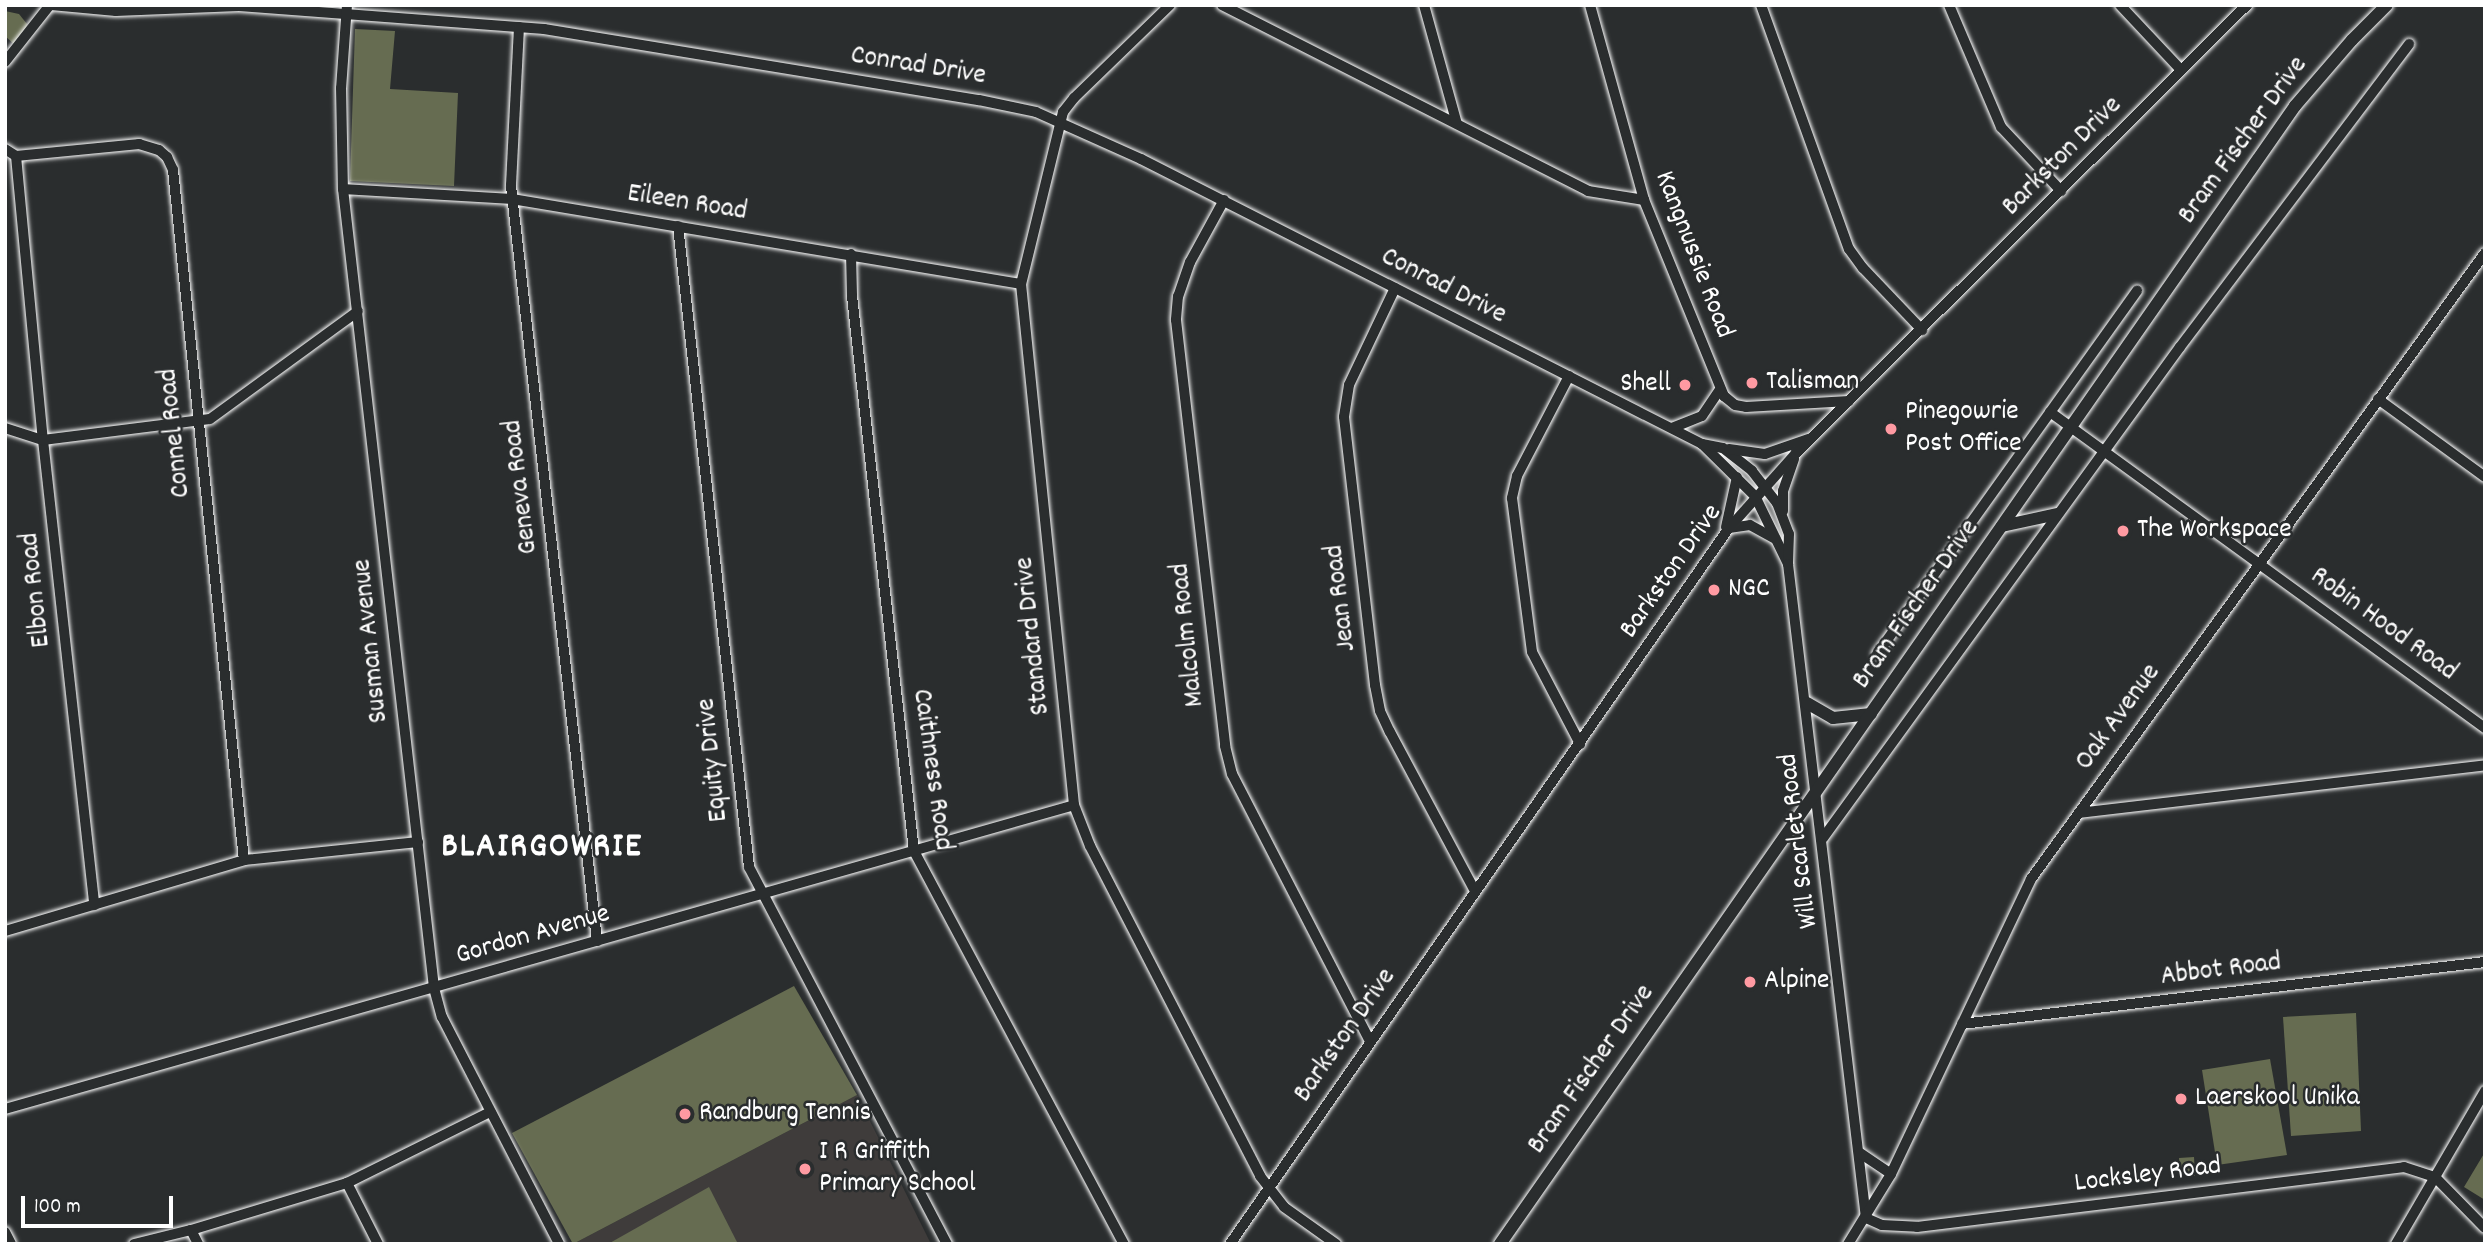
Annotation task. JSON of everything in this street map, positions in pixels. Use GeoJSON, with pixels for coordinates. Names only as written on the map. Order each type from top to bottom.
{"type":"FeatureCollection","features":[{"type":"Feature","properties":{"kind":"main road","name":"Bram Fischer Drive"},"geometry":{"type":"LineString","coordinates":[[1500,1244],[2295,106],[2352,40],[2387,5]]}},
{"type":"Feature","properties":{"kind":"main road"},"geometry":{"type":"LineString","coordinates":[[2002,526],[2057,514]]}},
{"type":"Feature","properties":{"kind":"main road"},"geometry":{"type":"LineString","coordinates":[[1807,703],[1833,718],[1871,714]]}},
{"type":"Feature","properties":{"kind":"street","name":"Conrad Drive"},"geometry":{"type":"LineString","coordinates":[[50,5],[116,11],[239,6],[346,9],[519,27],[991,102],[1060,121],[1224,200],[1702,444],[1755,496]]}},
{"type":"Feature","properties":{"kind":"street"},"geometry":{"type":"LineString","coordinates":[[5,62],[50,5]]}},
{"type":"Feature","properties":{"kind":"street","name":"Standard Drive"},"geometry":{"type":"LineString","coordinates":[[1170,5],[1074,98],[1060,121],[1021,284],[1074,805],[1090,846],[1268,1189],[1284,1208],[1331,1241]]}},
{"type":"Feature","properties":{"kind":"street"},"geometry":{"type":"LineString","coordinates":[[1222,5],[1588,191],[1644,200]]}},
{"type":"Feature","properties":{"kind":"street"},"geometry":{"type":"LineString","coordinates":[[1424,5],[1457,124]]}},
{"type":"Feature","properties":{"kind":"street","name":"Kangnussie Road"},"geometry":{"type":"LineString","coordinates":[[1590,5],[1644,200],[1720,389]]}},
{"type":"Feature","properties":{"kind":"street"},"geometry":{"type":"LineString","coordinates":[[1761,5],[1849,249],[1868,274],[1922,330]]}},
{"type":"Feature","properties":{"kind":"street"},"geometry":{"type":"LineString","coordinates":[[1950,5],[2001,127],[2061,191]]}},
{"type":"Feature","properties":{"kind":"street"},"geometry":{"type":"LineString","coordinates":[[2120,5],[2181,70]]}},
{"type":"Feature","properties":{"kind":"street","name":"Barkston Drive"},"geometry":{"type":"LineString","coordinates":[[1230,1244],[1726,532],[1755,496],[2246,5]]}},
{"type":"Feature","properties":{"kind":"street","name":"Susman Avenue"},"geometry":{"type":"LineString","coordinates":[[346,9],[340,124],[343,189],[434,988],[442,1017],[559,1244]]}},
{"type":"Feature","properties":{"kind":"street","name":"Geneva Road"},"geometry":{"type":"LineString","coordinates":[[519,27],[512,199],[597,941]]}},
{"type":"Feature","properties":{"kind":"street"},"geometry":{"type":"LineString","coordinates":[[1823,838],[2104,450],[2409,44]]}},
{"type":"Feature","properties":{"kind":"street","name":"Connel Road"},"geometry":{"type":"LineString","coordinates":[[16,156],[139,144],[159,150],[167,157],[175,183],[197,423],[244,860]]}},
{"type":"Feature","properties":{"kind":"street"},"geometry":{"type":"LineString","coordinates":[[5,149],[16,156]]}},
{"type":"Feature","properties":{"kind":"street","name":"Elbon Road"},"geometry":{"type":"LineString","coordinates":[[16,156],[43,440],[94,905]]}},
{"type":"Feature","properties":{"kind":"street","name":"Eileen Road"},"geometry":{"type":"LineString","coordinates":[[343,189],[512,199],[1021,284]]}},
{"type":"Feature","properties":{"kind":"street","name":"Malcolm Road"},"geometry":{"type":"LineString","coordinates":[[1224,200],[1190,262],[1178,296],[1176,320],[1225,746],[1232,774],[1370,1041]]}},
{"type":"Feature","properties":{"kind":"street","name":"Equity Drive"},"geometry":{"type":"LineString","coordinates":[[678,226],[748,863],[947,1244]]}},
{"type":"Feature","properties":{"kind":"street","name":"Oak Avenue"},"geometry":{"type":"LineString","coordinates":[[1848,1244],[1891,1174],[2031,878],[2485,253]]}},
{"type":"Feature","properties":{"kind":"street","name":"Caithness Road"},"geometry":{"type":"LineString","coordinates":[[850,254],[852,296],[914,851],[1124,1244]]}},
{"type":"Feature","properties":{"kind":"street","name":"Jean Road"},"geometry":{"type":"LineString","coordinates":[[1395,288],[1349,385],[1344,416],[1375,685],[1380,711],[1390,732],[1475,891]]}},
{"type":"Feature","properties":{"kind":"street","name":"Bram Fischer Drive"},"geometry":{"type":"LineString","coordinates":[[1877,654],[2137,291]]}},
{"type":"Feature","properties":{"kind":"street"},"geometry":{"type":"LineString","coordinates":[[5,428],[43,440],[197,423],[230,407],[358,312]]}},
{"type":"Feature","properties":{"kind":"street"},"geometry":{"type":"LineString","coordinates":[[1569,376],[1521,467],[1512,498],[1532,652],[1580,744]]}},
{"type":"Feature","properties":{"kind":"street"},"geometry":{"type":"LineString","coordinates":[[1672,428],[1703,416],[1720,389],[1730,402],[1746,407],[1849,401]]}},
{"type":"Feature","properties":{"kind":"street"},"geometry":{"type":"LineString","coordinates":[[2378,399],[2485,477]]}},
{"type":"Feature","properties":{"kind":"street","name":"Robin Hood Road"},"geometry":{"type":"LineString","coordinates":[[2050,412],[2485,728]]}},
{"type":"Feature","properties":{"kind":"street","name":"Conrad Drive"},"geometry":{"type":"LineString","coordinates":[[1702,444],[1765,454],[1813,437]]}},
{"type":"Feature","properties":{"kind":"street"},"geometry":{"type":"LineString","coordinates":[[1723,448],[1765,485]]}},
{"type":"Feature","properties":{"kind":"street"},"geometry":{"type":"LineString","coordinates":[[1784,520],[1783,491],[1796,453]]}},
{"type":"Feature","properties":{"kind":"street"},"geometry":{"type":"LineString","coordinates":[[1737,477],[1726,532],[1750,525],[1765,531],[1777,541]]}},
{"type":"Feature","properties":{"kind":"street","name":"Will Scarlet Road"},"geometry":{"type":"LineString","coordinates":[[1765,485],[1784,520],[1790,542],[1788,564],[1807,703],[1866,1218]]}},
{"type":"Feature","properties":{"kind":"street","name":"Will Scarlet Road"},"geometry":{"type":"LineString","coordinates":[[1755,496],[1767,514],[1788,564]]}},
{"type":"Feature","properties":{"kind":"street"},"geometry":{"type":"LineString","coordinates":[[2079,813],[2485,765]]}},
{"type":"Feature","properties":{"kind":"street","name":"Gordon Avenue"},"geometry":{"type":"LineString","coordinates":[[5,1109],[1074,805]]}},
{"type":"Feature","properties":{"kind":"street"},"geometry":{"type":"LineString","coordinates":[[5,931],[244,860],[418,842]]}},
{"type":"Feature","properties":{"kind":"street","name":"Abbot Road"},"geometry":{"type":"LineString","coordinates":[[1962,1024],[2485,962]]}},
{"type":"Feature","properties":{"kind":"street"},"geometry":{"type":"LineString","coordinates":[[2396,1244],[2485,1091]]}},
{"type":"Feature","properties":{"kind":"street"},"geometry":{"type":"LineString","coordinates":[[134,1244],[191,1230],[347,1183],[490,1112]]}},
{"type":"Feature","properties":{"kind":"street"},"geometry":{"type":"LineString","coordinates":[[1860,1153],[1891,1174]]}},
{"type":"Feature","properties":{"kind":"street","name":"Locksley Road"},"geometry":{"type":"LineString","coordinates":[[1866,1218],[1882,1224],[1912,1228],[2404,1167],[2435,1177]]}},
{"type":"Feature","properties":{"kind":"street"},"geometry":{"type":"LineString","coordinates":[[2435,1177],[2485,1228]]}},
{"type":"Feature","properties":{"kind":"street"},"geometry":{"type":"LineString","coordinates":[[347,1183],[378,1244]]}},
{"type":"Feature","properties":{"kind":"street"},"geometry":{"type":"LineString","coordinates":[[191,1230],[198,1244]]}},
{"type":"Feature","properties":{"kind":"street"},"geometry":{"type":"LineString","coordinates":[[5,1232],[11,1244]]}},
{"type":"Feature","properties":{"kind":"shaded area","name":"I R Griffith Primary School"},"geometry":{"type":"Polygon","coordinates":[[[857,1095],[931,1244],[573,1244],[857,1095]]]}},
{"type":"Feature","properties":{"kind":"green space"},"geometry":{"type":"Polygon","coordinates":[[[5,11],[19,14],[27,24],[26,34],[15,45],[5,36],[5,11]]]}},
{"type":"Feature","properties":{"kind":"green space"},"geometry":{"type":"Polygon","coordinates":[[[355,29],[395,31],[390,89],[458,93],[454,186],[350,181],[355,29]]]}},
{"type":"Feature","properties":{"kind":"green space","name":"Randburg Tennis"},"geometry":{"type":"Polygon","coordinates":[[[794,986],[857,1095],[573,1244],[512,1133],[794,986]]]}},
{"type":"Feature","properties":{"kind":"green space"},"geometry":{"type":"Polygon","coordinates":[[[2356,1013],[2361,1131],[2291,1136],[2283,1017],[2356,1013]]]}},
{"type":"Feature","properties":{"kind":"green space"},"geometry":{"type":"Polygon","coordinates":[[[2270,1059],[2287,1155],[2217,1165],[2202,1070],[2270,1059]]]}},
{"type":"Feature","properties":{"kind":"green space"},"geometry":{"type":"Polygon","coordinates":[[[2485,1152],[2485,1200],[2464,1187],[2485,1152]]]}},
{"type":"Feature","properties":{"kind":"green space"},"geometry":{"type":"Polygon","coordinates":[[[2194,1157],[2195,1176],[2180,1176],[2179,1158],[2194,1157]]]}},
{"type":"Feature","properties":{"kind":"green space"},"geometry":{"type":"Polygon","coordinates":[[[709,1187],[738,1244],[608,1244],[709,1187]]]}},
{"type":"Feature","properties":{"kind":"place","name":"Talisman"},"geometry":{"type":"Point","coordinates":[1752,383]}},
{"type":"Feature","properties":{"kind":"place","name":"Shell"},"geometry":{"type":"Point","coordinates":[1685,385]}},
{"type":"Feature","properties":{"kind":"place","name":"Pinegowrie Post Office"},"geometry":{"type":"Point","coordinates":[1891,429]}},
{"type":"Feature","properties":{"kind":"place","name":"The Workspace"},"geometry":{"type":"Point","coordinates":[2123,531]}},
{"type":"Feature","properties":{"kind":"place","name":"NGC"},"geometry":{"type":"Point","coordinates":[1714,590]}},
{"type":"Feature","properties":{"kind":"place","name":"Alpine"},"geometry":{"type":"Point","coordinates":[1750,982]}},
{"type":"Feature","properties":{"kind":"place","name":"Laerskool Unika"},"geometry":{"type":"Point","coordinates":[2181,1099]}},
{"type":"Feature","properties":{"kind":"place","name":"Randburg Tennis"},"geometry":{"type":"Point","coordinates":[685,1114]}},
{"type":"Feature","properties":{"kind":"place","name":"I R Griffith Primary School"},"geometry":{"type":"Point","coordinates":[805,1169]}},
{"type":"Feature","properties":{"kind":"district","name":"BLAIRGOWRIE"},"geometry":{"type":"Point","coordinates":[542,848]}}]}
